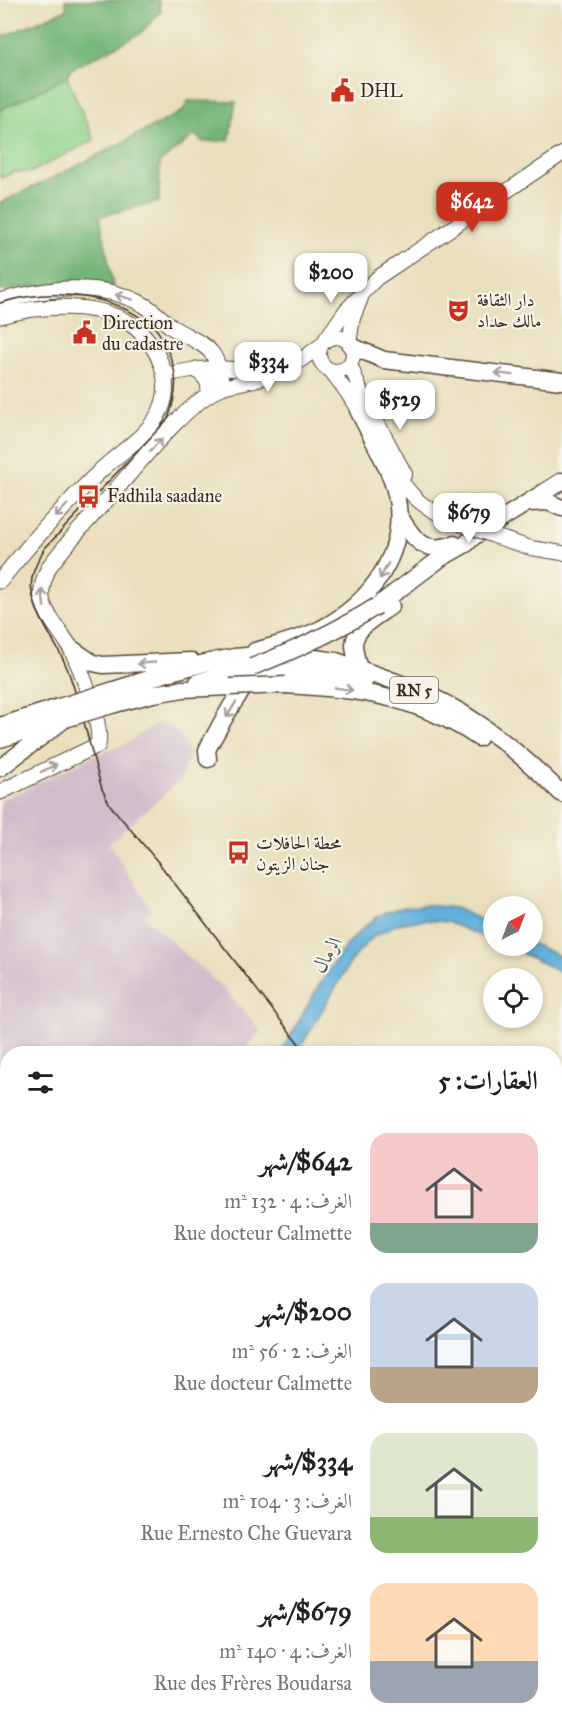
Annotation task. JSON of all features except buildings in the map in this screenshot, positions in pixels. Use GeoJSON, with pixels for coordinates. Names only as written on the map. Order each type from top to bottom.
{"type":"FeatureCollection","features":[{"type":"Feature","properties":{"kind":"highway"},"geometry":{"type":"LineString","coordinates":[[350,345],[384,360],[562,381]]}},
{"type":"Feature","properties":{"kind":"highway"},"geometry":{"type":"LineString","coordinates":[[237,657],[320,629],[341,616],[365,596],[378,580],[390,559],[399,515],[393,484],[358,410]]}},
{"type":"Feature","properties":{"kind":"highway"},"geometry":{"type":"LineString","coordinates":[[153,694],[252,667],[320,638],[377,606],[441,558],[562,481]]}},
{"type":"Feature","properties":{"kind":"highway"},"geometry":{"type":"LineString","coordinates":[[526,504],[541,501],[562,508]]}},
{"type":"Feature","properties":{"kind":"highway"},"geometry":{"type":"LineString","coordinates":[[399,515],[417,541],[428,547],[443,548],[469,541]]}},
{"type":"Feature","properties":{"kind":"highway"},"geometry":{"type":"LineString","coordinates":[[359,669],[354,645],[361,629],[455,556],[469,541]]}},
{"type":"Feature","properties":{"kind":"highway"},"geometry":{"type":"LineString","coordinates":[[71,648],[93,663],[183,660],[204,663]]}},
{"type":"Feature","properties":{"kind":"highway","name":"RN 5"},"geometry":{"type":"LineString","coordinates":[[0,726],[62,713],[113,698],[204,663],[237,657],[320,658],[359,669],[426,694],[482,726],[534,767],[562,794]]}},
{"type":"Feature","properties":{"kind":"highway"},"geometry":{"type":"LineString","coordinates":[[208,759],[207,750],[210,744],[242,692],[249,683],[267,673],[281,671],[334,675],[397,684]]}},
{"type":"Feature","properties":{"kind":"highway","name":"RN 5"},"geometry":{"type":"LineString","coordinates":[[113,698],[183,689],[286,685],[336,688],[395,698],[447,718],[498,750],[534,779],[562,806]]}},
{"type":"Feature","properties":{"kind":"highway"},"geometry":{"type":"LineString","coordinates":[[0,768],[62,713]]}},
{"type":"Feature","properties":{"kind":"highway","name":"RN 5"},"geometry":{"type":"LineString","coordinates":[[0,739],[62,713]]}},
{"type":"Feature","properties":{"kind":"main road"},"geometry":{"type":"LineString","coordinates":[[562,154],[380,275],[365,288],[338,320],[323,343],[318,356],[358,410],[406,489],[416,500],[455,522],[531,548],[562,553]]}},
{"type":"Feature","properties":{"kind":"main road"},"geometry":{"type":"LineString","coordinates":[[0,301],[60,288],[107,292],[132,299],[147,306],[170,326],[208,348],[217,358],[222,387]]}},
{"type":"Feature","properties":{"kind":"main road"},"geometry":{"type":"LineString","coordinates":[[0,792],[98,746],[100,737],[97,720],[71,648],[42,602],[43,584],[49,567],[139,463],[184,415],[208,394],[222,387],[308,368],[340,372],[350,364],[353,354],[350,345],[353,318],[365,288]]}},
{"type":"Feature","properties":{"kind":"main road"},"geometry":{"type":"LineString","coordinates":[[0,316],[48,307],[99,312],[118,317],[144,336],[160,359],[165,383],[165,399],[153,422],[127,449],[102,469],[42,531],[0,581]]}},
{"type":"Feature","properties":{"kind":"main road"},"geometry":{"type":"LineString","coordinates":[[165,383],[196,369],[220,368],[266,372],[297,363],[323,343],[335,337],[350,345]]}},
{"type":"Feature","properties":{"kind":"main road"},"geometry":{"type":"LineString","coordinates":[[350,364],[361,392],[407,478],[427,508]]}},
{"type":"Feature","properties":{"kind":"main road"},"geometry":{"type":"LineString","coordinates":[[196,369],[208,381],[210,387],[208,394]]}},
{"type":"Feature","properties":{"kind":"shaded area"},"geometry":{"type":"Polygon","coordinates":[[[156,724],[172,727],[181,736],[190,755],[180,780],[109,843],[151,909],[144,917],[224,989],[261,1031],[248,1046],[0,1046],[0,801],[98,754],[122,746],[156,724]]]}},
{"type":"Feature","properties":{"kind":"green space"},"geometry":{"type":"Polygon","coordinates":[[[65,0],[159,0],[161,11],[140,34],[71,69],[67,77],[0,110],[0,38],[67,9],[65,0]]]}},
{"type":"Feature","properties":{"kind":"green space"},"geometry":{"type":"Polygon","coordinates":[[[67,77],[94,140],[31,172],[14,172],[0,178],[0,110],[67,77]]]}},
{"type":"Feature","properties":{"kind":"green space"},"geometry":{"type":"Polygon","coordinates":[[[188,101],[236,102],[229,140],[203,142],[195,135],[160,162],[159,202],[100,216],[113,286],[75,281],[0,291],[0,203],[183,111],[188,101]]]}},
{"type":"Feature","properties":{"kind":"water"},"geometry":{"type":"Polygon","coordinates":[[[428,905],[455,908],[483,921],[483,937],[447,922],[422,920],[397,924],[373,937],[353,958],[301,1046],[285,1046],[323,978],[349,943],[379,916],[397,909],[428,905]]]}},
{"type":"Feature","properties":{"kind":"water"},"geometry":{"type":"Polygon","coordinates":[[[543,948],[562,957],[562,972],[527,956],[543,956],[543,948]]]}},
{"type":"Feature","properties":{"kind":"tram line"},"geometry":{"type":"LineString","coordinates":[[0,303],[54,295],[91,298],[109,303],[126,309],[153,326],[170,355],[176,382],[168,419],[44,549],[33,575],[32,592],[38,612],[67,668],[82,713],[102,789],[110,805],[158,862],[301,1046]]}},
{"type":"Feature","properties":{"kind":"place","name":"DHL"},"geometry":{"type":"Point","coordinates":[342,91]}},
{"type":"Feature","properties":{"kind":"place","name":"دار الثقافة مالك حداد"},"geometry":{"type":"Point","coordinates":[459,310]}},
{"type":"Feature","properties":{"kind":"place","name":"Direction du cadastre"},"geometry":{"type":"Point","coordinates":[84,333]}},
{"type":"Feature","properties":{"kind":"place","name":"Fadhila saadane"},"geometry":{"type":"Point","coordinates":[89,496]}},
{"type":"Feature","properties":{"kind":"place","name":"محطة الحافلات جنان الزيتون"},"geometry":{"type":"Point","coordinates":[238,853]}},
{"type":"Feature","properties":{"kind":"water label","name":"الرمال"},"geometry":{"type":"Point","coordinates":[327,954]}}]}
